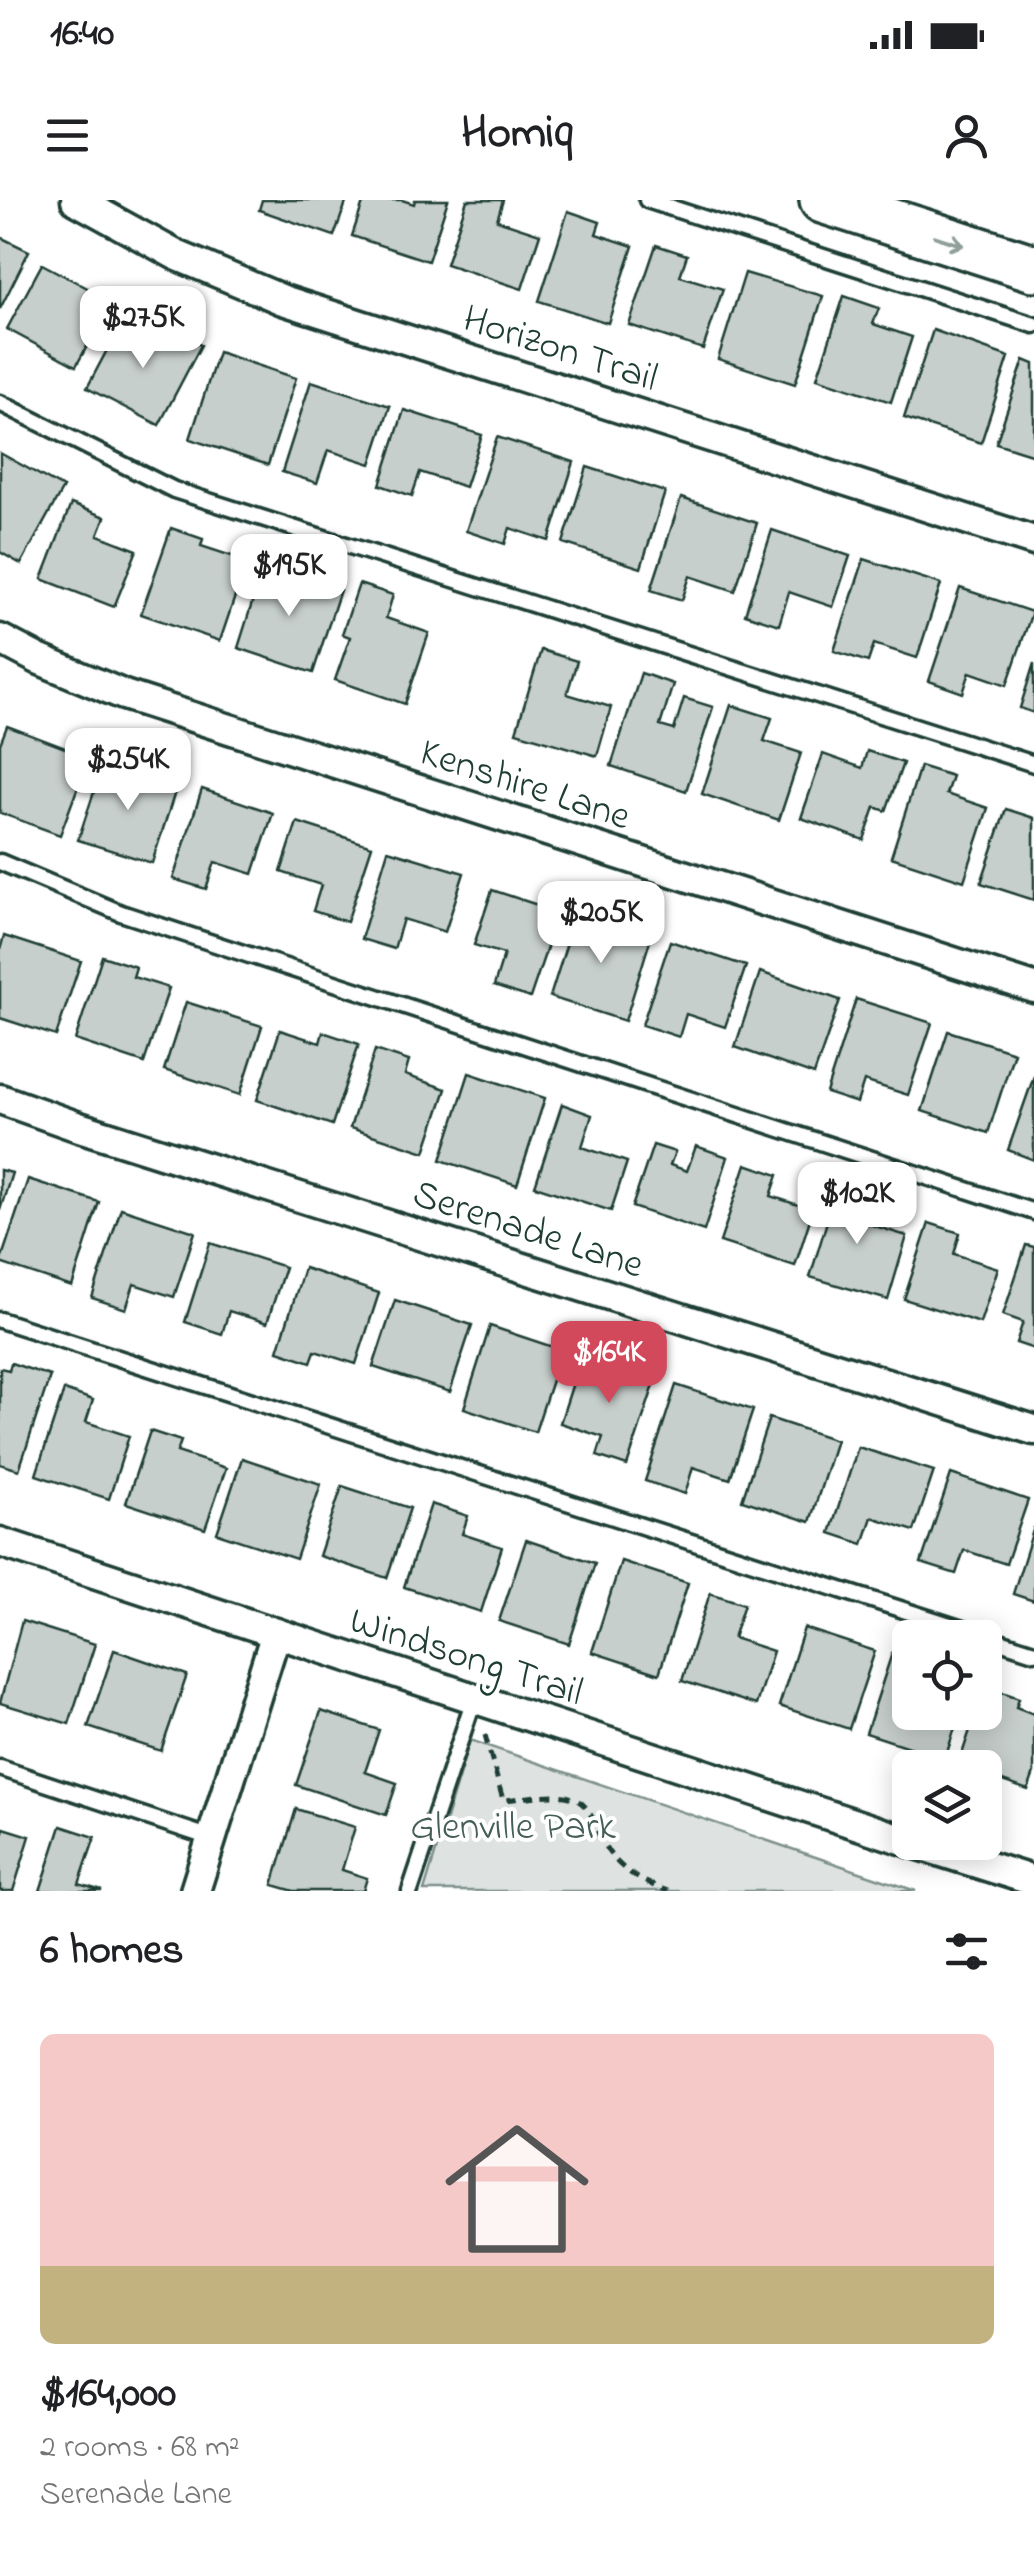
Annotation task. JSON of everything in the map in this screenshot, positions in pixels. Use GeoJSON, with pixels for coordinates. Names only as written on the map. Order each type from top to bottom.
{"type":"FeatureCollection","features":[{"type":"Feature","properties":{"kind":"main road"},"geometry":{"type":"LineString","coordinates":[[823,200],[1034,268]]}},
{"type":"Feature","properties":{"kind":"street","name":"Horizon Trail"},"geometry":{"type":"LineString","coordinates":[[76,200],[176,255],[283,300],[1034,541]]}},
{"type":"Feature","properties":{"kind":"street","name":"Kenshire Lane"},"geometry":{"type":"LineString","coordinates":[[0,638],[38,659],[124,695],[1034,988]]}},
{"type":"Feature","properties":{"kind":"street","name":"Serenade Lane"},"geometry":{"type":"LineString","coordinates":[[0,1098],[76,1126],[1034,1430]]}},
{"type":"Feature","properties":{"kind":"street","name":"Windsong Trail"},"geometry":{"type":"LineString","coordinates":[[0,1542],[892,1836]]}},
{"type":"Feature","properties":{"kind":"street"},"geometry":{"type":"LineString","coordinates":[[194,1891],[276,1633]]}},
{"type":"Feature","properties":{"kind":"street","name":"Windsong Trail"},"geometry":{"type":"LineString","coordinates":[[969,1860],[1034,1880]]}},
{"type":"Feature","properties":{"kind":"lane"},"geometry":{"type":"LineString","coordinates":[[647,200],[1034,325]]}},
{"type":"Feature","properties":{"kind":"lane"},"geometry":{"type":"LineString","coordinates":[[0,403],[174,490],[1034,764]]}},
{"type":"Feature","properties":{"kind":"lane"},"geometry":{"type":"LineString","coordinates":[[0,862],[121,913],[1034,1212]]}},
{"type":"Feature","properties":{"kind":"lane"},"geometry":{"type":"LineString","coordinates":[[0,1320],[1034,1652]]}},
{"type":"Feature","properties":{"kind":"lane"},"geometry":{"type":"LineString","coordinates":[[410,1891],[474,1698]]}},
{"type":"Feature","properties":{"kind":"lane"},"geometry":{"type":"LineString","coordinates":[[0,1768],[211,1838]]}},
{"type":"Feature","properties":{"kind":"path"},"geometry":{"type":"LineString","coordinates":[[474,1698],[503,1800],[551,1796],[577,1800],[589,1810],[605,1846],[622,1868],[645,1884],[668,1891]]}},
{"type":"Feature","properties":{"kind":"green space","name":"Glenville Park"},"geometry":{"type":"Polygon","coordinates":[[[470,1740],[916,1891],[424,1891],[470,1740]]]}},
{"type":"Feature","properties":{"kind":"building"},"geometry":{"type":"Polygon","coordinates":[[[262,200],[347,200],[334,236],[259,210],[262,200]]]}},
{"type":"Feature","properties":{"kind":"building"},"geometry":{"type":"Polygon","coordinates":[[[364,200],[402,200],[414,204],[415,200],[448,200],[428,261],[352,236],[364,200]]]}},
{"type":"Feature","properties":{"kind":"building"},"geometry":{"type":"Polygon","coordinates":[[[467,200],[503,200],[497,220],[540,234],[522,289],[446,264],[467,200]]]}},
{"type":"Feature","properties":{"kind":"building"},"geometry":{"type":"Polygon","coordinates":[[[568,211],[600,222],[596,234],[633,246],[608,323],[539,301],[568,211]]]}},
{"type":"Feature","properties":{"kind":"building"},"geometry":{"type":"Polygon","coordinates":[[[0,237],[29,251],[0,309],[0,237]]]}},
{"type":"Feature","properties":{"kind":"building"},"geometry":{"type":"Polygon","coordinates":[[[656,245],[687,255],[680,276],[723,289],[703,349],[629,325],[656,245]]]}},
{"type":"Feature","properties":{"kind":"building"},"geometry":{"type":"Polygon","coordinates":[[[42,264],[112,301],[76,366],[7,329],[42,264]]]}},
{"type":"Feature","properties":{"kind":"building"},"geometry":{"type":"Polygon","coordinates":[[[745,273],[823,296],[795,384],[718,359],[745,273]]]}},
{"type":"Feature","properties":{"kind":"building"},"geometry":{"type":"Polygon","coordinates":[[[844,296],[879,308],[873,324],[912,337],[891,402],[817,378],[844,296]]]}},
{"type":"Feature","properties":{"kind":"building"},"geometry":{"type":"Polygon","coordinates":[[[124,318],[175,345],[180,335],[201,345],[159,425],[87,388],[124,318]]]}},
{"type":"Feature","properties":{"kind":"building"},"geometry":{"type":"Polygon","coordinates":[[[933,330],[1009,357],[981,443],[904,418],[933,330]]]}},
{"type":"Feature","properties":{"kind":"building"},"geometry":{"type":"Polygon","coordinates":[[[218,352],[296,378],[268,465],[190,439],[218,352]]]}},
{"type":"Feature","properties":{"kind":"building"},"geometry":{"type":"Polygon","coordinates":[[[1024,360],[1034,364],[1034,455],[996,443],[1024,360]]]}},
{"type":"Feature","properties":{"kind":"building"},"geometry":{"type":"Polygon","coordinates":[[[311,381],[390,406],[371,464],[328,450],[317,483],[282,472],[311,381]]]}},
{"type":"Feature","properties":{"kind":"building"},"geometry":{"type":"Polygon","coordinates":[[[404,410],[482,435],[465,487],[420,472],[412,496],[380,485],[404,410]]]}},
{"type":"Feature","properties":{"kind":"building"},"geometry":{"type":"Polygon","coordinates":[[[497,437],[574,462],[549,541],[510,528],[505,544],[466,531],[497,437]]]}},
{"type":"Feature","properties":{"kind":"building"},"geometry":{"type":"Polygon","coordinates":[[[0,453],[63,488],[21,564],[0,552],[0,453]]]}},
{"type":"Feature","properties":{"kind":"building"},"geometry":{"type":"Polygon","coordinates":[[[587,467],[665,492],[641,568],[563,543],[587,467]]]}},
{"type":"Feature","properties":{"kind":"building"},"geometry":{"type":"Polygon","coordinates":[[[681,498],[757,523],[735,591],[690,576],[682,600],[651,590],[681,498]]]}},
{"type":"Feature","properties":{"kind":"building"},"geometry":{"type":"Polygon","coordinates":[[[71,504],[105,517],[98,535],[137,550],[114,607],[42,579],[71,504]]]}},
{"type":"Feature","properties":{"kind":"building"},"geometry":{"type":"Polygon","coordinates":[[[171,528],[203,539],[201,546],[247,561],[220,641],[141,614],[171,528]]]}},
{"type":"Feature","properties":{"kind":"building"},"geometry":{"type":"Polygon","coordinates":[[[772,530],[850,556],[833,607],[789,592],[779,625],[745,614],[772,530]]]}},
{"type":"Feature","properties":{"kind":"building"},"geometry":{"type":"Polygon","coordinates":[[[864,559],[941,584],[917,658],[874,644],[868,662],[834,651],[864,559]]]}},
{"type":"Feature","properties":{"kind":"building"},"geometry":{"type":"Polygon","coordinates":[[[264,565],[340,590],[313,673],[238,648],[264,565]]]}},
{"type":"Feature","properties":{"kind":"building"},"geometry":{"type":"Polygon","coordinates":[[[359,584],[393,595],[386,618],[429,633],[405,704],[335,680],[350,637],[342,634],[359,584]]]}},
{"type":"Feature","properties":{"kind":"building"},"geometry":{"type":"Polygon","coordinates":[[[960,588],[1032,612],[1007,685],[970,672],[963,693],[929,681],[960,588]]]}},
{"type":"Feature","properties":{"kind":"building"},"geometry":{"type":"Polygon","coordinates":[[[541,650],[577,661],[567,694],[611,707],[597,756],[516,732],[541,650]]]}},
{"type":"Feature","properties":{"kind":"building"},"geometry":{"type":"Polygon","coordinates":[[[1034,663],[1034,713],[1020,708],[1034,663]]]}},
{"type":"Feature","properties":{"kind":"building"},"geometry":{"type":"Polygon","coordinates":[[[641,673],[673,684],[660,726],[674,730],[684,698],[713,707],[686,791],[611,766],[641,673]]]}},
{"type":"Feature","properties":{"kind":"building"},"geometry":{"type":"Polygon","coordinates":[[[731,705],[772,718],[764,741],[801,753],[779,820],[702,794],[731,705]]]}},
{"type":"Feature","properties":{"kind":"building"},"geometry":{"type":"Polygon","coordinates":[[[7,726],[89,757],[60,835],[0,813],[0,744],[7,726]]]}},
{"type":"Feature","properties":{"kind":"building"},"geometry":{"type":"Polygon","coordinates":[[[867,751],[903,763],[886,811],[875,807],[864,840],[801,818],[823,754],[862,768],[867,751]]]}},
{"type":"Feature","properties":{"kind":"building"},"geometry":{"type":"Polygon","coordinates":[[[104,762],[177,786],[152,863],[78,840],[104,762]]]}},
{"type":"Feature","properties":{"kind":"building"},"geometry":{"type":"Polygon","coordinates":[[[920,766],[952,776],[946,794],[988,808],[964,881],[891,857],[920,766]]]}},
{"type":"Feature","properties":{"kind":"building"},"geometry":{"type":"Polygon","coordinates":[[[202,789],[273,813],[253,874],[215,862],[206,889],[173,879],[202,789]]]}},
{"type":"Feature","properties":{"kind":"building"},"geometry":{"type":"Polygon","coordinates":[[[1006,809],[1034,818],[1034,900],[981,883],[1006,809]]]}},
{"type":"Feature","properties":{"kind":"building"},"geometry":{"type":"Polygon","coordinates":[[[297,822],[372,846],[347,922],[313,911],[321,885],[281,872],[297,822]]]}},
{"type":"Feature","properties":{"kind":"building"},"geometry":{"type":"Polygon","coordinates":[[[388,850],[464,873],[445,932],[403,919],[394,949],[361,939],[388,850]]]}},
{"type":"Feature","properties":{"kind":"building"},"geometry":{"type":"Polygon","coordinates":[[[492,890],[559,912],[530,998],[494,986],[504,954],[474,945],[492,890]]]}},
{"type":"Feature","properties":{"kind":"building"},"geometry":{"type":"Polygon","coordinates":[[[577,911],[652,934],[625,1021],[550,997],[577,911]]]}},
{"type":"Feature","properties":{"kind":"building"},"geometry":{"type":"Polygon","coordinates":[[[4,936],[81,961],[56,1036],[0,1018],[0,950],[4,936]]]}},
{"type":"Feature","properties":{"kind":"building"},"geometry":{"type":"Polygon","coordinates":[[[670,941],[746,966],[725,1027],[686,1014],[679,1037],[642,1025],[670,941]]]}},
{"type":"Feature","properties":{"kind":"building"},"geometry":{"type":"Polygon","coordinates":[[[102,956],[136,967],[133,977],[169,988],[144,1063],[75,1040],[102,956]]]}},
{"type":"Feature","properties":{"kind":"building"},"geometry":{"type":"Polygon","coordinates":[[[760,972],[840,1000],[814,1075],[735,1047],[760,972]]]}},
{"type":"Feature","properties":{"kind":"building"},"geometry":{"type":"Polygon","coordinates":[[[856,999],[932,1023],[908,1095],[864,1081],[857,1103],[826,1093],[856,999]]]}},
{"type":"Feature","properties":{"kind":"building"},"geometry":{"type":"Polygon","coordinates":[[[186,1002],[262,1026],[240,1095],[164,1070],[186,1002]]]}},
{"type":"Feature","properties":{"kind":"building"},"geometry":{"type":"Polygon","coordinates":[[[280,1030],[320,1043],[323,1032],[359,1044],[332,1125],[257,1100],[280,1030]]]}},
{"type":"Feature","properties":{"kind":"building"},"geometry":{"type":"Polygon","coordinates":[[[948,1031],[1014,1052],[988,1133],[922,1111],[948,1031]]]}},
{"type":"Feature","properties":{"kind":"building"},"geometry":{"type":"Polygon","coordinates":[[[375,1050],[409,1061],[405,1075],[446,1089],[425,1152],[350,1128],[375,1050]]]}},
{"type":"Feature","properties":{"kind":"building"},"geometry":{"type":"Polygon","coordinates":[[[469,1073],[545,1098],[517,1185],[441,1160],[469,1073]]]}},
{"type":"Feature","properties":{"kind":"building"},"geometry":{"type":"Polygon","coordinates":[[[1034,1076],[1034,1160],[1008,1150],[1034,1076]]]}},
{"type":"Feature","properties":{"kind":"building"},"geometry":{"type":"Polygon","coordinates":[[[562,1104],[592,1115],[582,1147],[627,1162],[611,1211],[535,1186],[562,1104]]]}},
{"type":"Feature","properties":{"kind":"building"},"geometry":{"type":"Polygon","coordinates":[[[653,1145],[675,1152],[670,1165],[687,1171],[696,1146],[728,1157],[704,1231],[632,1207],[653,1145]]]}},
{"type":"Feature","properties":{"kind":"building"},"geometry":{"type":"Polygon","coordinates":[[[746,1164],[778,1175],[771,1196],[813,1210],[795,1266],[720,1242],[746,1164]]]}},
{"type":"Feature","properties":{"kind":"building"},"geometry":{"type":"Polygon","coordinates":[[[0,1170],[12,1173],[0,1210],[0,1170]]]}},
{"type":"Feature","properties":{"kind":"building"},"geometry":{"type":"Polygon","coordinates":[[[28,1179],[99,1202],[72,1287],[0,1263],[28,1179]]]}},
{"type":"Feature","properties":{"kind":"building"},"geometry":{"type":"Polygon","coordinates":[[[840,1179],[871,1189],[862,1222],[907,1236],[888,1300],[810,1277],[840,1179]]]}},
{"type":"Feature","properties":{"kind":"building"},"geometry":{"type":"Polygon","coordinates":[[[121,1208],[195,1232],[174,1297],[134,1284],[126,1309],[92,1298],[121,1208]]]}},
{"type":"Feature","properties":{"kind":"building"},"geometry":{"type":"Polygon","coordinates":[[[929,1223],[960,1233],[954,1254],[998,1268],[980,1323],[904,1299],[929,1223]]]}},
{"type":"Feature","properties":{"kind":"building"},"geometry":{"type":"Polygon","coordinates":[[[210,1243],[285,1267],[267,1323],[229,1311],[222,1334],[185,1322],[210,1243]]]}},
{"type":"Feature","properties":{"kind":"building"},"geometry":{"type":"Polygon","coordinates":[[[1026,1245],[1034,1247],[1034,1349],[1016,1343],[1023,1322],[1003,1315],[1026,1245]]]}},
{"type":"Feature","properties":{"kind":"building"},"geometry":{"type":"Polygon","coordinates":[[[304,1268],[379,1293],[356,1364],[315,1351],[311,1362],[278,1351],[304,1268]]]}},
{"type":"Feature","properties":{"kind":"building"},"geometry":{"type":"Polygon","coordinates":[[[395,1300],[472,1325],[450,1392],[373,1367],[395,1300]]]}},
{"type":"Feature","properties":{"kind":"building"},"geometry":{"type":"Polygon","coordinates":[[[490,1326],[562,1350],[535,1432],[464,1408],[490,1326]]]}},
{"type":"Feature","properties":{"kind":"building"},"geometry":{"type":"Polygon","coordinates":[[[582,1355],[656,1379],[627,1466],[597,1456],[603,1437],[560,1423],[582,1355]]]}},
{"type":"Feature","properties":{"kind":"building"},"geometry":{"type":"Polygon","coordinates":[[[11,1363],[50,1376],[19,1470],[0,1464],[0,1368],[9,1370],[11,1363]]]}},
{"type":"Feature","properties":{"kind":"building"},"geometry":{"type":"Polygon","coordinates":[[[676,1385],[753,1410],[730,1479],[693,1467],[685,1494],[645,1481],[676,1385]]]}},
{"type":"Feature","properties":{"kind":"building"},"geometry":{"type":"Polygon","coordinates":[[[64,1390],[93,1400],[86,1422],[129,1436],[109,1499],[36,1475],[64,1390]]]}},
{"type":"Feature","properties":{"kind":"building"},"geometry":{"type":"Polygon","coordinates":[[[769,1418],[836,1440],[810,1522],[742,1500],[769,1418]]]}},
{"type":"Feature","properties":{"kind":"building"},"geometry":{"type":"Polygon","coordinates":[[[150,1431],[181,1441],[177,1452],[226,1468],[205,1529],[126,1503],[150,1431]]]}},
{"type":"Feature","properties":{"kind":"building"},"geometry":{"type":"Polygon","coordinates":[[[858,1447],[934,1471],[914,1531],[872,1517],[863,1544],[830,1533],[858,1447]]]}},
{"type":"Feature","properties":{"kind":"building"},"geometry":{"type":"Polygon","coordinates":[[[242,1458],[321,1484],[296,1559],[217,1533],[242,1458]]]}},
{"type":"Feature","properties":{"kind":"building"},"geometry":{"type":"Polygon","coordinates":[[[951,1474],[1028,1500],[1006,1564],[964,1550],[956,1574],[921,1563],[951,1474]]]}},
{"type":"Feature","properties":{"kind":"building"},"geometry":{"type":"Polygon","coordinates":[[[342,1486],[410,1508],[387,1578],[319,1556],[342,1486]]]}},
{"type":"Feature","properties":{"kind":"building"},"geometry":{"type":"Polygon","coordinates":[[[431,1504],[468,1516],[462,1534],[502,1547],[481,1612],[404,1587],[431,1504]]]}},
{"type":"Feature","properties":{"kind":"building"},"geometry":{"type":"Polygon","coordinates":[[[1034,1527],[1034,1601],[1013,1594],[1034,1527]]]}},
{"type":"Feature","properties":{"kind":"building"},"geometry":{"type":"Polygon","coordinates":[[[526,1540],[595,1563],[569,1644],[499,1621],[526,1540]]]}},
{"type":"Feature","properties":{"kind":"building"},"geometry":{"type":"Polygon","coordinates":[[[621,1561],[688,1583],[659,1674],[592,1652],[621,1561]]]}},
{"type":"Feature","properties":{"kind":"building"},"geometry":{"type":"Polygon","coordinates":[[[710,1593],[744,1604],[733,1638],[773,1651],[756,1705],[682,1681],[710,1593]]]}},
{"type":"Feature","properties":{"kind":"building"},"geometry":{"type":"Polygon","coordinates":[[[22,1621],[95,1644],[69,1724],[0,1703],[22,1621]]]}},
{"type":"Feature","properties":{"kind":"building"},"geometry":{"type":"Polygon","coordinates":[[[804,1628],[875,1651],[849,1729],[779,1706],[804,1628]]]}},
{"type":"Feature","properties":{"kind":"building"},"geometry":{"type":"Polygon","coordinates":[[[114,1650],[187,1675],[161,1751],[88,1727],[114,1650]]]}},
{"type":"Feature","properties":{"kind":"building"},"geometry":{"type":"Polygon","coordinates":[[[892,1653],[892,1730],[954,1730],[948,1750],[918,1750],[866,1733],[892,1653]]]}},
{"type":"Feature","properties":{"kind":"building"},"geometry":{"type":"Polygon","coordinates":[[[1002,1692],[1019,1698],[1016,1707],[1034,1714],[1034,1773],[1028,1790],[1002,1781],[1002,1750],[963,1750],[970,1730],[1002,1730],[1002,1692]]]}},
{"type":"Feature","properties":{"kind":"building"},"geometry":{"type":"Polygon","coordinates":[[[321,1711],[379,1730],[365,1772],[397,1783],[386,1815],[296,1785],[321,1711]]]}},
{"type":"Feature","properties":{"kind":"building"},"geometry":{"type":"Polygon","coordinates":[[[296,1809],[355,1827],[342,1870],[367,1878],[363,1891],[294,1891],[273,1885],[296,1809]]]}},
{"type":"Feature","properties":{"kind":"building"},"geometry":{"type":"Polygon","coordinates":[[[61,1826],[95,1837],[79,1884],[102,1891],[40,1891],[61,1826]]]}},
{"type":"Feature","properties":{"kind":"building"},"geometry":{"type":"Polygon","coordinates":[[[4,1828],[30,1836],[13,1891],[0,1891],[0,1842],[4,1828]]]}}]}
